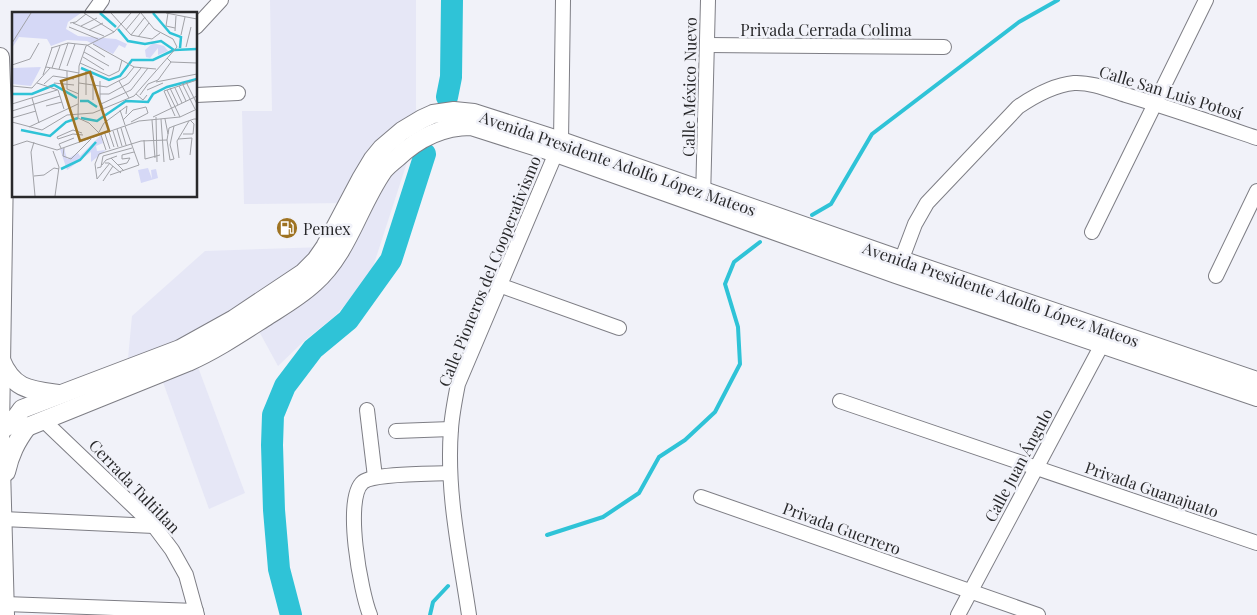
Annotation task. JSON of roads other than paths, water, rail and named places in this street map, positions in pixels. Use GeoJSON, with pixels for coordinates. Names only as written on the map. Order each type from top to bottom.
{"type":"FeatureCollection","features":[{"type":"Feature","properties":{"kind":"main road"},"geometry":{"type":"LineString","coordinates":[[0,58],[8,103],[4,187],[1,360],[17,441],[10,457],[2,492]]}},
{"type":"Feature","properties":{"kind":"main road","name":"Avenida Presidente Adolfo López Mateos"},"geometry":{"type":"LineString","coordinates":[[12,423],[22,409],[180,350],[203,338],[303,273],[316,260],[325,247],[360,179],[382,148],[402,131],[422,118],[433,114],[454,111],[474,113],[558,147],[703,199],[1106,338],[1257,397]]}},
{"type":"Feature","properties":{"kind":"main road","name":"Avenida Presidente Adolfo López Mateos"},"geometry":{"type":"LineString","coordinates":[[12,423],[206,354],[291,300],[314,283],[344,246],[384,169],[406,149],[422,138],[438,130],[458,126],[471,126],[558,147]]}},
{"type":"Feature","properties":{"kind":"main road","name":"Avenida Presidente Adolfo López Mateos"},"geometry":{"type":"LineString","coordinates":[[1106,338],[1257,381]]}},
{"type":"Feature","properties":{"kind":"main road"},"geometry":{"type":"LineString","coordinates":[[1,360],[10,378],[20,386],[58,395]]}},
{"type":"Feature","properties":{"kind":"main road"},"geometry":{"type":"LineString","coordinates":[[5,610],[2,492],[12,423]]}},
{"type":"Feature","properties":{"kind":"street"},"geometry":{"type":"LineString","coordinates":[[93,12],[102,0]]}},
{"type":"Feature","properties":{"kind":"street"},"geometry":{"type":"LineString","coordinates":[[198,25],[221,0]]}},
{"type":"Feature","properties":{"kind":"street","name":"Calle Pioneros del Cooperativismo"},"geometry":{"type":"LineString","coordinates":[[469,615],[450,473],[451,429],[458,384],[558,147],[562,0]]}},
{"type":"Feature","properties":{"kind":"street","name":"Calle México Nuevo"},"geometry":{"type":"LineString","coordinates":[[703,199],[708,0]]}},
{"type":"Feature","properties":{"kind":"street"},"geometry":{"type":"LineString","coordinates":[[1092,232],[1206,0]]}},
{"type":"Feature","properties":{"kind":"street","name":"Privada Cerrada Colima"},"geometry":{"type":"LineString","coordinates":[[708,45],[944,47]]}},
{"type":"Feature","properties":{"kind":"street","name":"Calle San Luis Potosí"},"geometry":{"type":"LineString","coordinates":[[899,267],[915,224],[927,203],[1018,108],[1031,98],[1058,87],[1073,83],[1096,87],[1155,104],[1257,138]]}},
{"type":"Feature","properties":{"kind":"street"},"geometry":{"type":"LineString","coordinates":[[198,95],[238,93]]}},
{"type":"Feature","properties":{"kind":"street"},"geometry":{"type":"LineString","coordinates":[[1216,276],[1257,191]]}},
{"type":"Feature","properties":{"kind":"street"},"geometry":{"type":"LineString","coordinates":[[499,284],[618,328]]}},
{"type":"Feature","properties":{"kind":"street","name":"Calle Juan Ángulo"},"geometry":{"type":"LineString","coordinates":[[958,615],[1106,338]]}},
{"type":"Feature","properties":{"kind":"street","name":"Privada Guanajuato"},"geometry":{"type":"LineString","coordinates":[[840,401],[1257,543]]}},
{"type":"Feature","properties":{"kind":"street"},"geometry":{"type":"LineString","coordinates":[[367,410],[375,477]]}},
{"type":"Feature","properties":{"kind":"street","name":"Cerrada Tultitlan"},"geometry":{"type":"LineString","coordinates":[[12,423],[154,526],[172,550],[186,574],[196,613]]}},
{"type":"Feature","properties":{"kind":"street"},"geometry":{"type":"LineString","coordinates":[[396,431],[451,429]]}},
{"type":"Feature","properties":{"kind":"street"},"geometry":{"type":"LineString","coordinates":[[370,615],[359,573],[354,506],[356,493],[363,482],[375,477],[450,473]]}},
{"type":"Feature","properties":{"kind":"street","name":"Privada Guerrero"},"geometry":{"type":"LineString","coordinates":[[701,497],[1038,615]]}},
{"type":"Feature","properties":{"kind":"street"},"geometry":{"type":"LineString","coordinates":[[2,519],[154,526]]}},
{"type":"Feature","properties":{"kind":"street"},"geometry":{"type":"LineString","coordinates":[[5,610],[196,613]]}},
{"type":"Feature","properties":{"kind":"waterway"},"geometry":{"type":"LineString","coordinates":[[447,97],[451,77],[452,0]]}},
{"type":"Feature","properties":{"kind":"waterway"},"geometry":{"type":"LineString","coordinates":[[812,215],[831,204],[872,134],[1019,22],[1058,0]]}},
{"type":"Feature","properties":{"kind":"waterway"},"geometry":{"type":"LineString","coordinates":[[291,615],[279,569],[274,510],[273,415],[285,386],[313,349],[348,320],[391,260],[425,154]]}},
{"type":"Feature","properties":{"kind":"waterway"},"geometry":{"type":"LineString","coordinates":[[547,535],[603,517],[639,493],[659,457],[685,440],[715,412],[740,364],[738,327],[725,284],[734,262],[760,242]]}},
{"type":"Feature","properties":{"kind":"waterway"},"geometry":{"type":"LineString","coordinates":[[430,615],[433,602],[448,586]]}},
{"type":"Feature","properties":{"kind":"place","name":"Pemex"},"geometry":{"type":"Point","coordinates":[287,228]}}]}
